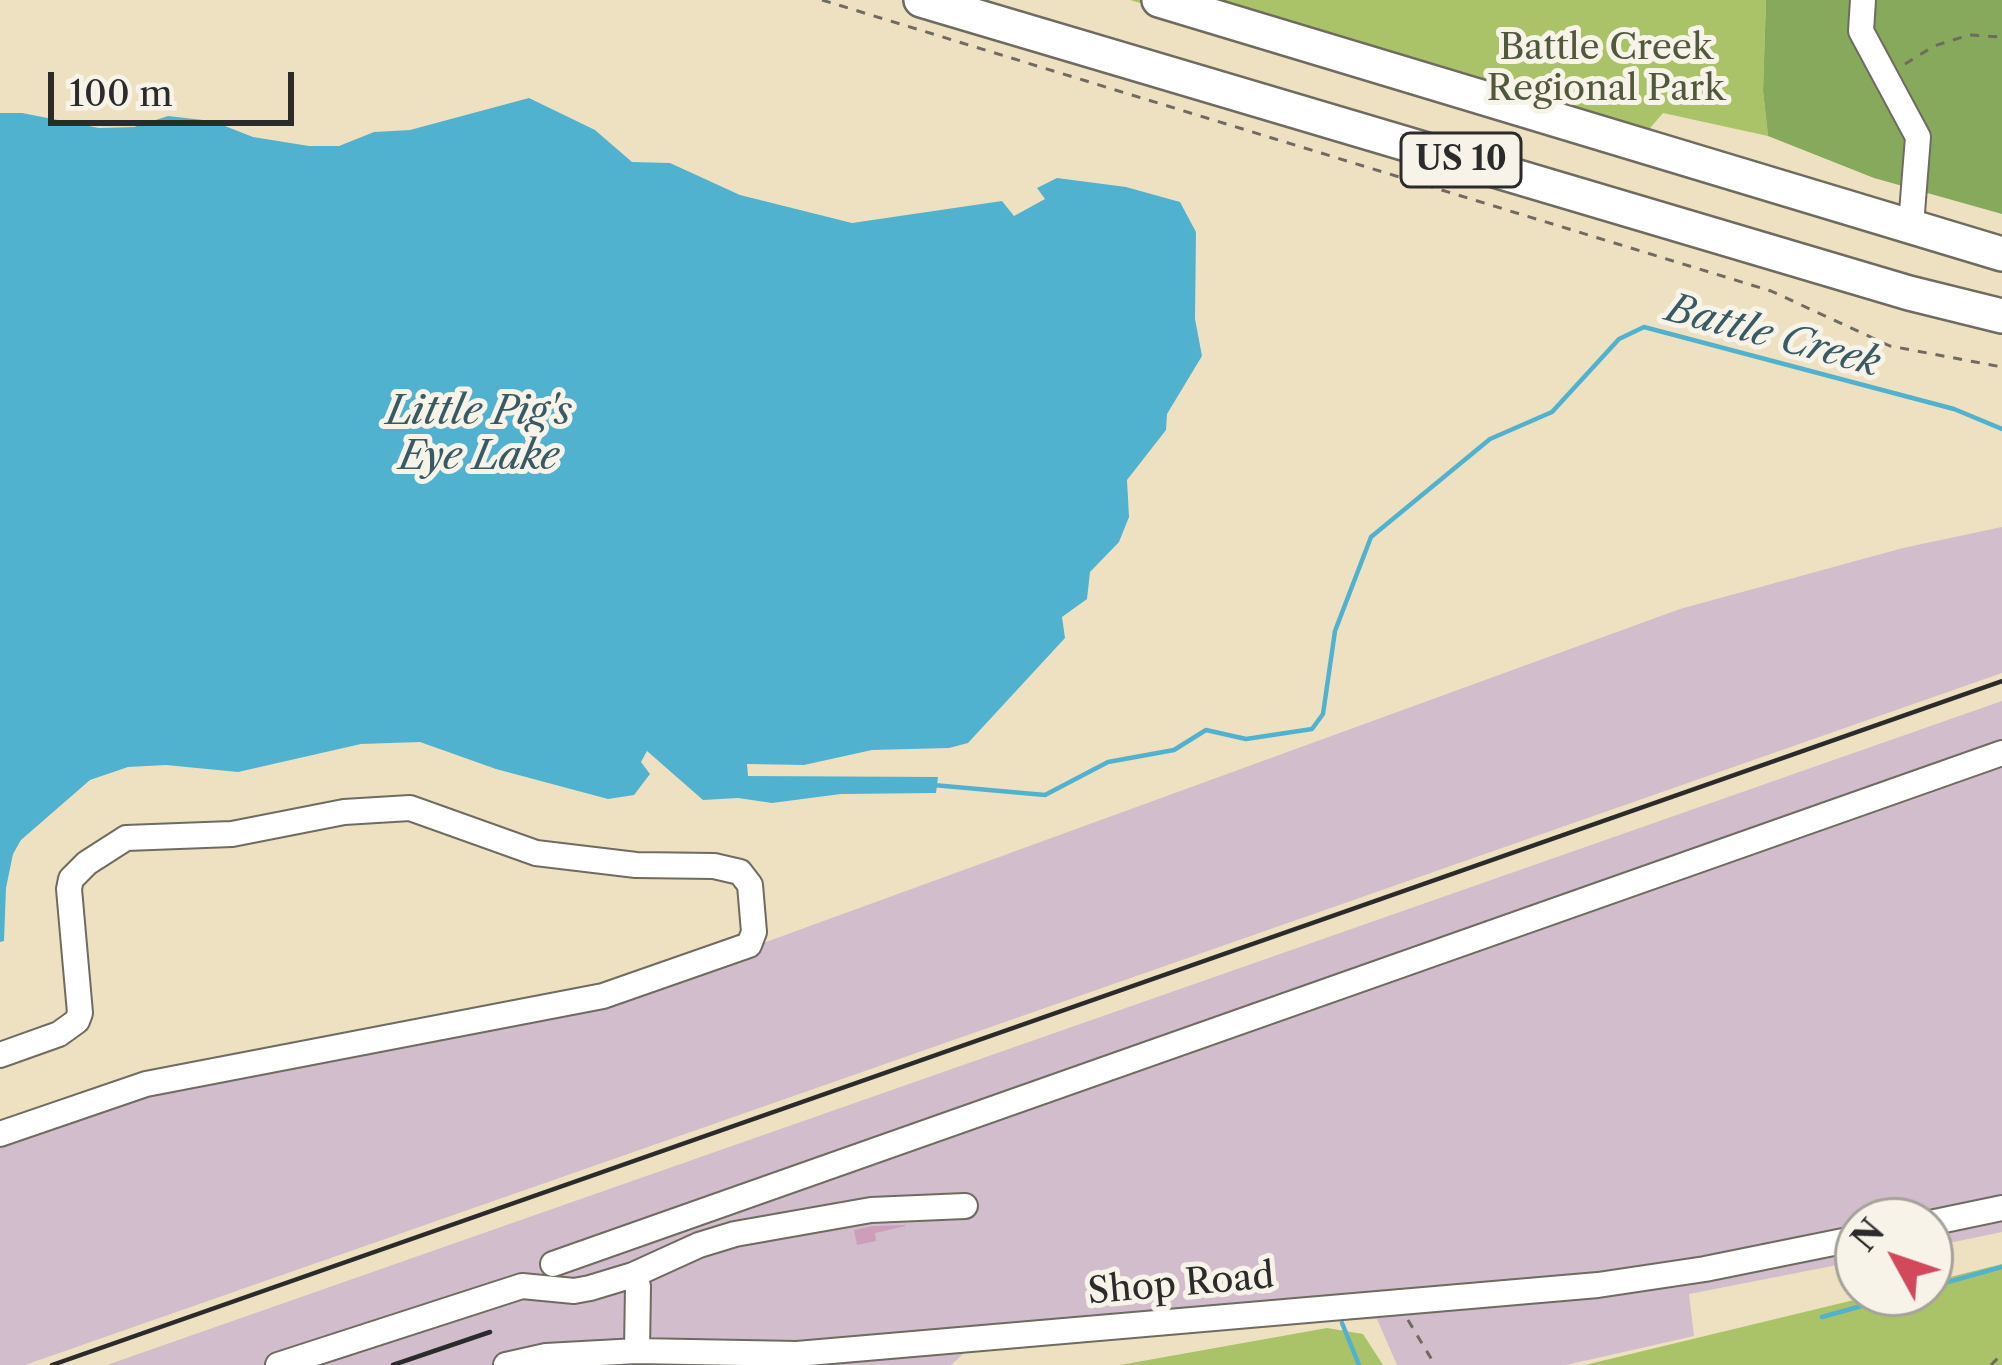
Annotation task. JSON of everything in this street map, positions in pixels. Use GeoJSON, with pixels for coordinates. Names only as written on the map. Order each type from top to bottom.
{"type":"FeatureCollection","features":[{"type":"Feature","properties":{"kind":"highway","name":"US 10"},"geometry":{"type":"LineString","coordinates":[[922,0],[1910,293],[2002,316]]}},
{"type":"Feature","properties":{"kind":"highway","name":"US 10"},"geometry":{"type":"LineString","coordinates":[[1160,0],[2002,254]]}},
{"type":"Feature","properties":{"kind":"street"},"geometry":{"type":"LineString","coordinates":[[1863,0],[1862,31],[1918,137],[1911,225]]}},
{"type":"Feature","properties":{"kind":"street"},"geometry":{"type":"LineString","coordinates":[[554,1264],[2002,753]]}},
{"type":"Feature","properties":{"kind":"street"},"geometry":{"type":"LineString","coordinates":[[0,1055],[58,1034],[77,1021],[71,879],[127,838],[232,834],[344,812],[410,808],[536,853],[597,862],[714,866],[740,872],[750,885],[754,932],[749,945],[603,996],[146,1084],[0,1134]]}},
{"type":"Feature","properties":{"kind":"street"},"geometry":{"type":"LineString","coordinates":[[278,1365],[522,1286],[574,1291],[634,1276],[699,1245],[773,1226],[871,1210],[965,1206]]}},
{"type":"Feature","properties":{"kind":"street"},"geometry":{"type":"LineString","coordinates":[[1954,1218],[2002,1208]]}},
{"type":"Feature","properties":{"kind":"street","name":"Shop Road"},"geometry":{"type":"LineString","coordinates":[[506,1365],[545,1356],[637,1352],[797,1354],[1398,1303],[1653,1278],[1834,1243]]}},
{"type":"Feature","properties":{"kind":"street"},"geometry":{"type":"LineString","coordinates":[[634,1276],[638,1286],[637,1352]]}},
{"type":"Feature","properties":{"kind":"path"},"geometry":{"type":"LineString","coordinates":[[822,0],[1771,291],[1890,346],[2002,367]]}},
{"type":"Feature","properties":{"kind":"path"},"geometry":{"type":"LineString","coordinates":[[1880,70],[1909,63],[1934,46],[1969,34],[2002,37]]}},
{"type":"Feature","properties":{"kind":"path"},"geometry":{"type":"LineString","coordinates":[[1398,1303],[1435,1365]]}},
{"type":"Feature","properties":{"kind":"path"},"geometry":{"type":"LineString","coordinates":[[1990,1365],[2002,1354]]}},
{"type":"Feature","properties":{"kind":"shaded area"},"geometry":{"type":"Polygon","coordinates":[[[2002,527],[2002,673],[25,1365],[0,1365],[0,1142],[162,1089],[582,1009],[1680,609],[1903,548],[2002,527]]]}},
{"type":"Feature","properties":{"kind":"shaded area"},"geometry":{"type":"Polygon","coordinates":[[[2002,701],[2002,1232],[1954,1242],[1954,1197],[1834,1197],[1834,1266],[1689,1294],[1694,1336],[1566,1365],[1397,1365],[1377,1319],[971,1347],[951,1365],[107,1365],[2002,701]]]}},
{"type":"Feature","properties":{"kind":"green space","name":"Battle Creek Regional Park"},"geometry":{"type":"Polygon","coordinates":[[[1130,0],[1766,0],[1763,91],[1768,136],[1663,113],[1632,149],[1130,0]]]}},
{"type":"Feature","properties":{"kind":"green space"},"geometry":{"type":"Polygon","coordinates":[[[1766,0],[2002,0],[2002,214],[1874,178],[1768,136],[1763,91],[1766,0]]]}},
{"type":"Feature","properties":{"kind":"green space"},"geometry":{"type":"Polygon","coordinates":[[[2002,1264],[2002,1365],[1585,1365],[1834,1305],[1834,1317],[1954,1317],[1954,1276],[2002,1264]]]}},
{"type":"Feature","properties":{"kind":"green space"},"geometry":{"type":"Polygon","coordinates":[[[1327,1328],[1363,1334],[1383,1365],[1120,1365],[1327,1328]]]}},
{"type":"Feature","properties":{"kind":"water","name":"Little Pig's Eye Lake"},"geometry":{"type":"Polygon","coordinates":[[[529,98],[595,130],[632,162],[670,163],[740,195],[852,223],[1002,201],[1014,216],[1045,199],[1037,188],[1057,178],[1126,187],[1180,202],[1196,232],[1195,319],[1202,356],[1167,414],[1166,430],[1127,480],[1129,517],[1119,542],[1090,572],[1087,599],[1062,617],[1065,638],[968,743],[949,748],[872,750],[804,765],[747,764],[748,776],[938,777],[936,793],[841,794],[772,803],[703,800],[647,751],[641,762],[650,774],[634,795],[608,799],[496,769],[420,742],[361,744],[238,772],[166,765],[128,767],[90,780],[21,840],[6,888],[4,941],[0,942],[0,113],[99,128],[134,127],[168,116],[212,121],[253,137],[339,146],[374,132],[410,130],[529,98]]]}},
{"type":"Feature","properties":{"kind":"building"},"geometry":{"type":"Polygon","coordinates":[[[905,1225],[875,1233],[876,1241],[857,1245],[854,1230],[905,1225]]]}},
{"type":"Feature","properties":{"kind":"waterway","name":"Battle Creek"},"geometry":{"type":"LineString","coordinates":[[933,785],[1045,795],[1108,762],[1174,750],[1206,730],[1246,739],[1312,729],[1323,714],[1335,631],[1371,537],[1490,439],[1552,412],[1619,339],[1644,327],[1954,409],[2002,429]]}},
{"type":"Feature","properties":{"kind":"waterway"},"geometry":{"type":"LineString","coordinates":[[1954,1280],[2002,1267]]}},
{"type":"Feature","properties":{"kind":"waterway"},"geometry":{"type":"LineString","coordinates":[[1822,1317],[1834,1314]]}},
{"type":"Feature","properties":{"kind":"waterway","name":"Battle Creek"},"geometry":{"type":"LineString","coordinates":[[1342,1323],[1359,1365]]}},
{"type":"Feature","properties":{"kind":"railway"},"geometry":{"type":"LineString","coordinates":[[52,1365],[2002,681]]}},
{"type":"Feature","properties":{"kind":"railway"},"geometry":{"type":"LineString","coordinates":[[393,1365],[490,1332]]}}]}
